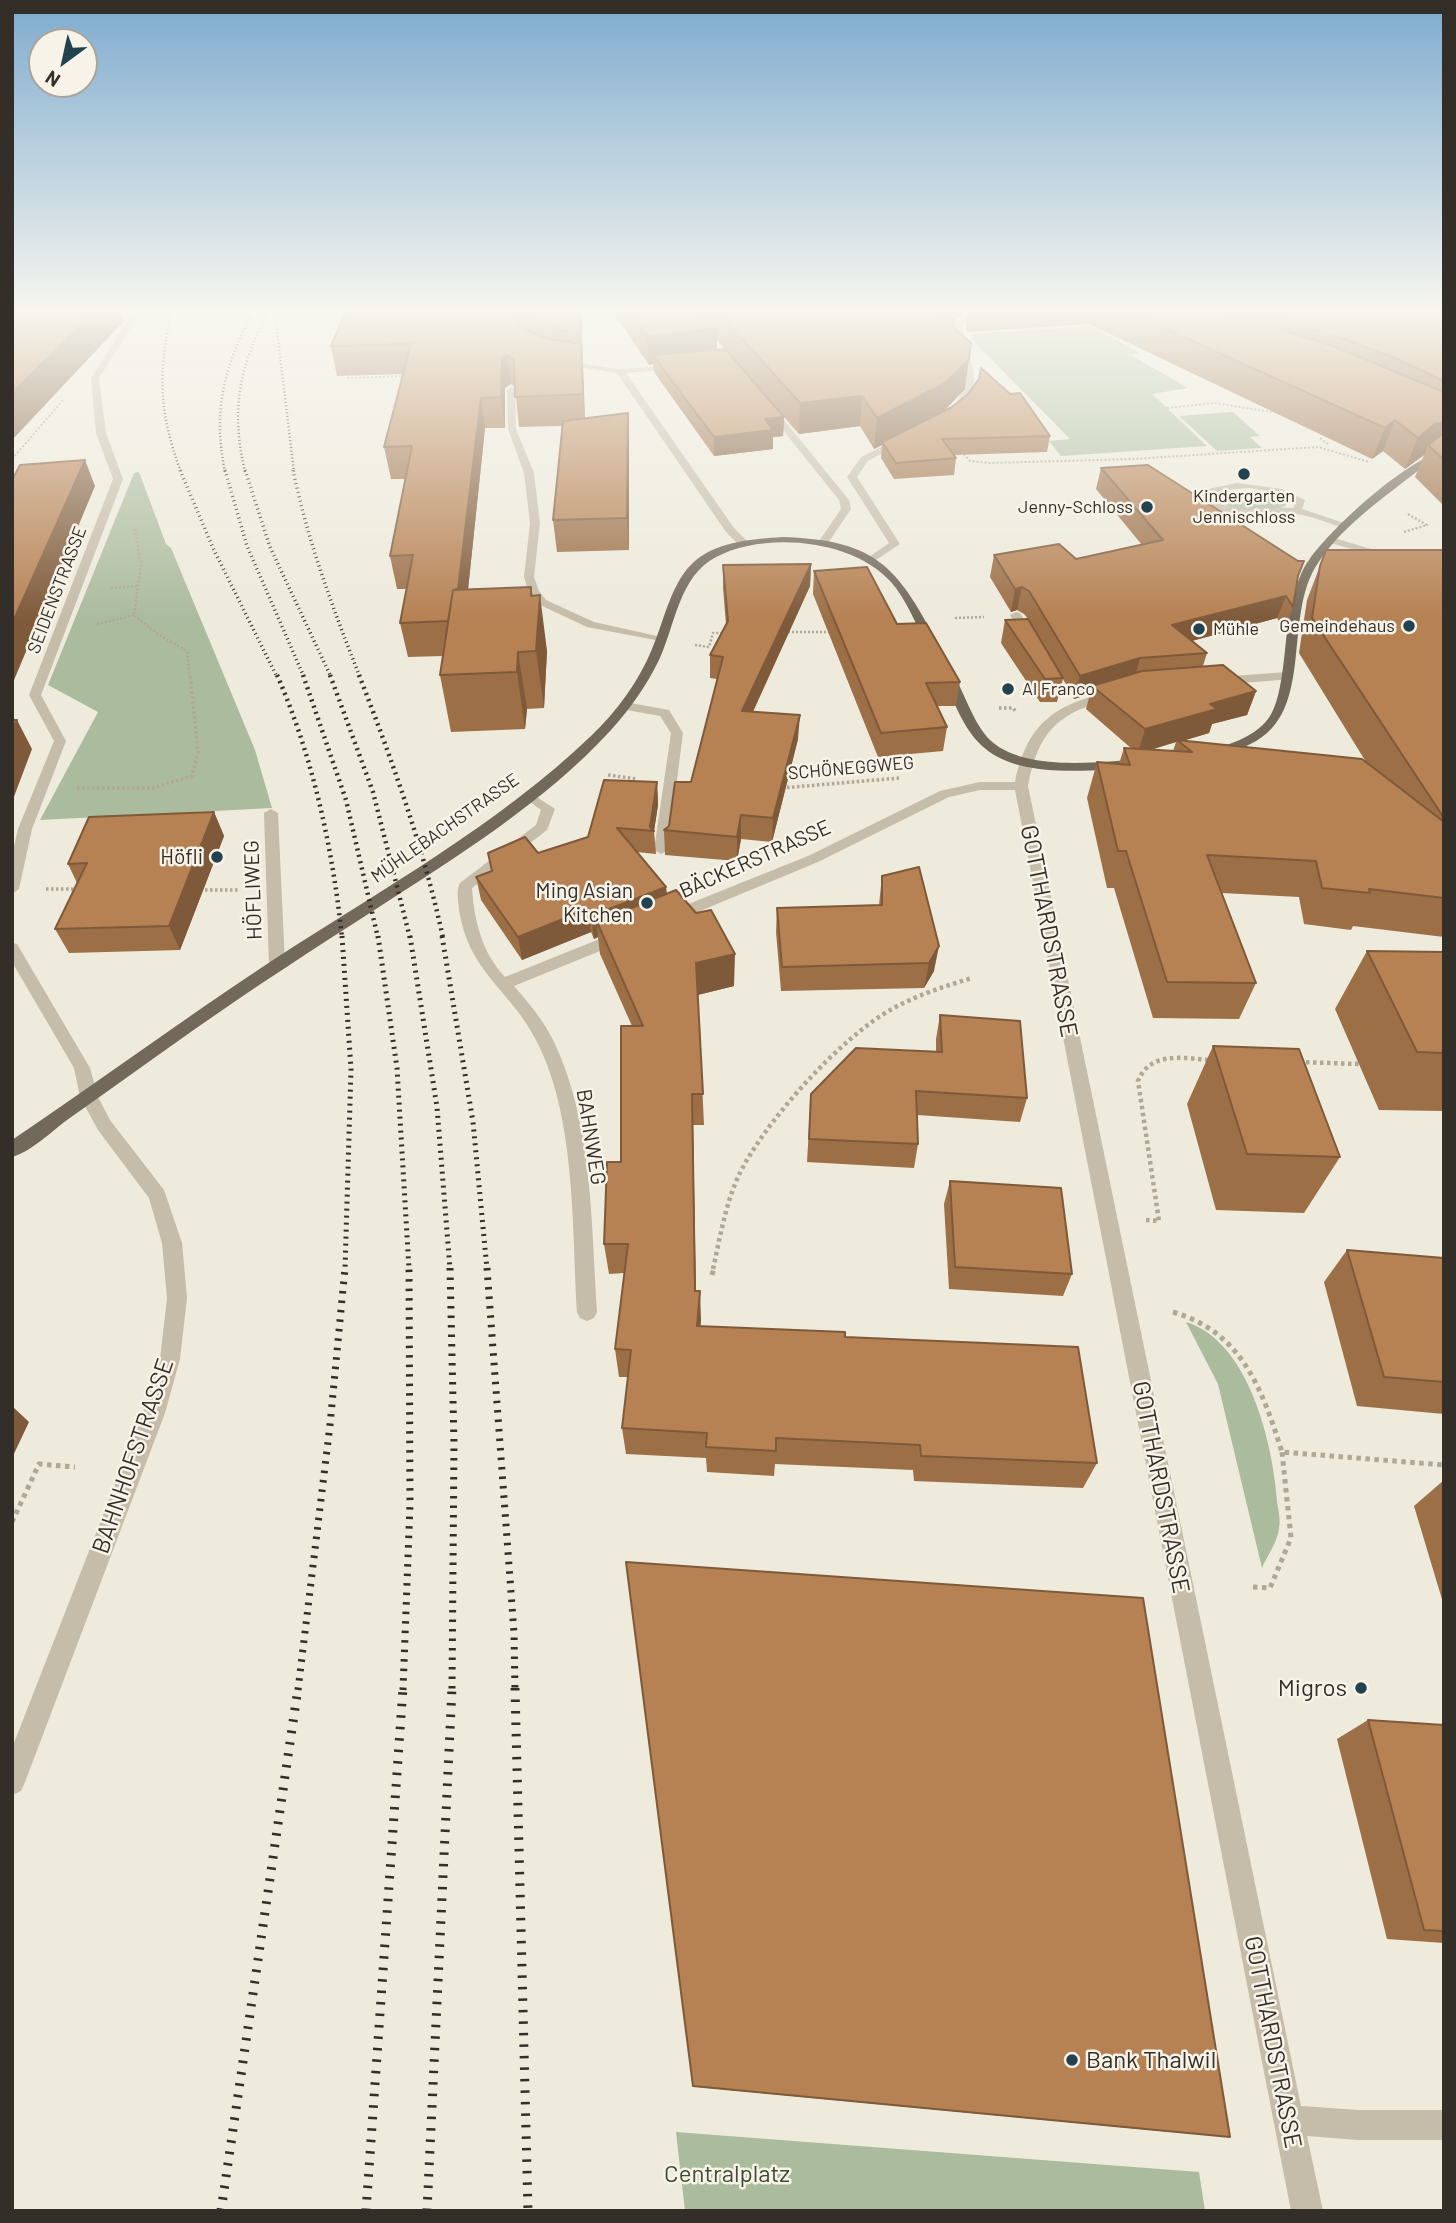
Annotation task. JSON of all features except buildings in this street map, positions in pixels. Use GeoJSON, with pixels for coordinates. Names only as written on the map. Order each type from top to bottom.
{"type":"FeatureCollection","features":[{"type":"Feature","properties":{"kind":"main road"},"geometry":{"type":"LineString","coordinates":[[1205,756],[1238,746],[1268,729],[1280,709],[1298,598],[1311,563],[1345,526],[1426,460],[1444,453]]}},
{"type":"Feature","properties":{"kind":"main road","name":"MÜHLEBACHSTRASSE"},"geometry":{"type":"LineString","coordinates":[[12,1150],[277,965],[494,824],[588,746],[625,706],[662,640],[676,601],[698,563],[710,555],[744,544],[782,540],[822,544],[873,559],[894,578],[984,741],[1009,758],[1026,762],[1055,765],[1159,762]]}},
{"type":"Feature","properties":{"kind":"street"},"geometry":{"type":"LineString","coordinates":[[98,413],[101,433],[118,478]]}},
{"type":"Feature","properties":{"kind":"street"},"geometry":{"type":"LineString","coordinates":[[512,413],[512,429],[529,473],[535,523],[529,577],[534,591],[542,602],[591,625],[662,640]]}},
{"type":"Feature","properties":{"kind":"street"},"geometry":{"type":"LineString","coordinates":[[649,413],[730,530],[744,544]]}},
{"type":"Feature","properties":{"kind":"street"},"geometry":{"type":"LineString","coordinates":[[773,413],[844,500],[846,509],[839,523],[822,544]]}},
{"type":"Feature","properties":{"kind":"street"},"geometry":{"type":"LineString","coordinates":[[935,424],[952,413]]}},
{"type":"Feature","properties":{"kind":"street"},"geometry":{"type":"LineString","coordinates":[[873,559],[895,544],[852,477],[853,468],[861,461],[910,436]]}},
{"type":"Feature","properties":{"kind":"street","name":"SEIDENSTRASSE"},"geometry":{"type":"LineString","coordinates":[[12,889],[25,829],[60,741],[35,695],[118,478]]}},
{"type":"Feature","properties":{"kind":"street"},"geometry":{"type":"LineString","coordinates":[[1296,511],[1302,502],[1289,493],[1264,487],[1213,488],[1200,496],[1210,506],[1230,512],[1296,511],[1345,526]]}},
{"type":"Feature","properties":{"kind":"street"},"geometry":{"type":"LineString","coordinates":[[1330,540],[1393,556]]}},
{"type":"Feature","properties":{"kind":"street"},"geometry":{"type":"LineString","coordinates":[[1016,615],[1036,650]]}},
{"type":"Feature","properties":{"kind":"street"},"geometry":{"type":"LineString","coordinates":[[1199,683],[1287,676]]}},
{"type":"Feature","properties":{"kind":"street","name":"GOTTHARDSTRASSE"},"geometry":{"type":"LineString","coordinates":[[1121,692],[1066,701],[1026,762],[1021,786],[1307,2211]]}},
{"type":"Feature","properties":{"kind":"street"},"geometry":{"type":"LineString","coordinates":[[625,706],[665,713],[677,733],[661,850]]}},
{"type":"Feature","properties":{"kind":"street","name":"BÄCKERSTRASSE"},"geometry":{"type":"LineString","coordinates":[[503,984],[813,859],[945,794],[980,786],[1021,786]]}},
{"type":"Feature","properties":{"kind":"street"},"geometry":{"type":"LineString","coordinates":[[503,984],[482,961],[465,900],[465,886],[542,827],[548,809],[529,796]]}},
{"type":"Feature","properties":{"kind":"street","name":"HÖFLIWEG"},"geometry":{"type":"LineString","coordinates":[[271,813],[277,965]]}},
{"type":"Feature","properties":{"kind":"street","name":"BAHNHOFSTRASSE"},"geometry":{"type":"LineString","coordinates":[[12,948],[82,1068],[89,1097],[110,1134],[157,1195],[172,1243],[177,1298],[170,1359],[154,1413],[12,1782]]}},
{"type":"Feature","properties":{"kind":"street","name":"BAHNWEG"},"geometry":{"type":"LineString","coordinates":[[503,984],[527,1012],[547,1045],[561,1087],[576,1162],[587,1312]]}},
{"type":"Feature","properties":{"kind":"street"},"geometry":{"type":"LineString","coordinates":[[1288,2120],[1444,2125]]}},
{"type":"Feature","properties":{"kind":"path"},"geometry":{"type":"LineString","coordinates":[[12,459],[51,413]]}},
{"type":"Feature","properties":{"kind":"path"},"geometry":{"type":"LineString","coordinates":[[935,424],[946,429],[967,459],[981,463],[1133,459],[1329,445],[1320,438]]}},
{"type":"Feature","properties":{"kind":"path"},"geometry":{"type":"LineString","coordinates":[[1318,447],[1381,465]]}},
{"type":"Feature","properties":{"kind":"path"},"geometry":{"type":"LineString","coordinates":[[118,478],[138,543],[141,564],[134,615]]}},
{"type":"Feature","properties":{"kind":"path"},"geometry":{"type":"LineString","coordinates":[[1394,536],[1427,525],[1399,508]]}},
{"type":"Feature","properties":{"kind":"path"},"geometry":{"type":"LineString","coordinates":[[99,589],[138,586]]}},
{"type":"Feature","properties":{"kind":"path"},"geometry":{"type":"LineString","coordinates":[[41,789],[152,788],[192,776],[198,752],[187,651],[156,633],[134,615]]}},
{"type":"Feature","properties":{"kind":"path"},"geometry":{"type":"LineString","coordinates":[[93,625],[134,615]]}},
{"type":"Feature","properties":{"kind":"path"},"geometry":{"type":"LineString","coordinates":[[695,645],[709,647],[713,633],[728,632]]}},
{"type":"Feature","properties":{"kind":"path"},"geometry":{"type":"LineString","coordinates":[[777,632],[832,632]]}},
{"type":"Feature","properties":{"kind":"path"},"geometry":{"type":"LineString","coordinates":[[608,775],[669,783]]}},
{"type":"Feature","properties":{"kind":"path","name":"SCHÖNEGGWEG"},"geometry":{"type":"LineString","coordinates":[[772,789],[907,777]]}},
{"type":"Feature","properties":{"kind":"path"},"geometry":{"type":"LineString","coordinates":[[12,889],[81,889]]}},
{"type":"Feature","properties":{"kind":"path"},"geometry":{"type":"LineString","coordinates":[[190,890],[272,891]]}},
{"type":"Feature","properties":{"kind":"path"},"geometry":{"type":"LineString","coordinates":[[712,1275],[726,1210],[739,1176],[755,1147],[838,1049],[864,1024],[904,1000],[928,990],[972,978]]}},
{"type":"Feature","properties":{"kind":"path"},"geometry":{"type":"LineString","coordinates":[[1138,1220],[1159,1221],[1138,1081],[1140,1071],[1147,1063],[1159,1059],[1212,1060]]}},
{"type":"Feature","properties":{"kind":"path"},"geometry":{"type":"LineString","coordinates":[[1292,1062],[1359,1064]]}},
{"type":"Feature","properties":{"kind":"path"},"geometry":{"type":"LineString","coordinates":[[1173,1312],[1188,1314],[1218,1329],[1241,1357],[1269,1408],[1282,1452],[1291,1538],[1270,1588],[1253,1587]]}},
{"type":"Feature","properties":{"kind":"path"},"geometry":{"type":"LineString","coordinates":[[1282,1452],[1444,1465]]}},
{"type":"Feature","properties":{"kind":"path"},"geometry":{"type":"LineString","coordinates":[[12,1522],[39,1464],[75,1467]]}},
{"type":"Feature","properties":{"kind":"green space"},"geometry":{"type":"Polygon","coordinates":[[[1044,413],[1172,413],[1207,446],[1061,456],[1049,441],[1070,439],[1044,413]]]}},
{"type":"Feature","properties":{"kind":"green space"},"geometry":{"type":"Polygon","coordinates":[[[1234,413],[1260,436],[1250,437],[1262,448],[1217,451],[1179,416],[1234,413]]]}},
{"type":"Feature","properties":{"kind":"green space"},"geometry":{"type":"Polygon","coordinates":[[[139,472],[166,544],[171,548],[255,750],[272,808],[40,820],[98,712],[48,685],[134,473],[139,472]]]}},
{"type":"Feature","properties":{"kind":"green space"},"geometry":{"type":"Polygon","coordinates":[[[1256,492],[1278,496],[1288,503],[1274,510],[1252,511],[1230,507],[1215,498],[1223,493],[1256,492]]]}},
{"type":"Feature","properties":{"kind":"green space"},"geometry":{"type":"Polygon","coordinates":[[[1186,1322],[1208,1333],[1226,1350],[1254,1397],[1263,1424],[1275,1478],[1280,1522],[1277,1538],[1262,1568],[1218,1384],[1186,1322]]]}},
{"type":"Feature","properties":{"kind":"green space","name":"Centralplatz"},"geometry":{"type":"Polygon","coordinates":[[[676,2132],[1199,2172],[1205,2211],[685,2211],[676,2132]]]}},
{"type":"Feature","properties":{"kind":"railway"},"geometry":{"type":"LineString","coordinates":[[165,413],[181,472]]}},
{"type":"Feature","properties":{"kind":"railway"},"geometry":{"type":"LineString","coordinates":[[221,413],[221,449],[225,472]]}},
{"type":"Feature","properties":{"kind":"railway"},"geometry":{"type":"LineString","coordinates":[[238,413],[245,472]]}},
{"type":"Feature","properties":{"kind":"railway"},"geometry":{"type":"LineString","coordinates":[[287,413],[294,472]]}},
{"type":"Feature","properties":{"kind":"railway"},"geometry":{"type":"LineString","coordinates":[[180,470],[213,548],[277,677]]}},
{"type":"Feature","properties":{"kind":"railway"},"geometry":{"type":"LineString","coordinates":[[225,470],[247,546],[304,677]]}},
{"type":"Feature","properties":{"kind":"railway"},"geometry":{"type":"LineString","coordinates":[[245,470],[270,547],[331,677]]}},
{"type":"Feature","properties":{"kind":"railway"},"geometry":{"type":"LineString","coordinates":[[293,470],[322,575],[360,677]]}},
{"type":"Feature","properties":{"kind":"railway"},"geometry":{"type":"LineString","coordinates":[[277,675],[301,738],[320,804],[342,938]]}},
{"type":"Feature","properties":{"kind":"railway"},"geometry":{"type":"LineString","coordinates":[[303,675],[346,800],[378,938]]}},
{"type":"Feature","properties":{"kind":"railway"},"geometry":{"type":"LineString","coordinates":[[330,675],[373,792],[410,938]]}},
{"type":"Feature","properties":{"kind":"railway"},"geometry":{"type":"LineString","coordinates":[[359,675],[406,805],[443,938]]}},
{"type":"Feature","properties":{"kind":"railway"},"geometry":{"type":"LineString","coordinates":[[342,936],[351,1069],[345,1269]]}},
{"type":"Feature","properties":{"kind":"railway"},"geometry":{"type":"LineString","coordinates":[[378,936],[397,1068],[409,1269]]}},
{"type":"Feature","properties":{"kind":"railway"},"geometry":{"type":"LineString","coordinates":[[410,936],[437,1107],[450,1269]]}},
{"type":"Feature","properties":{"kind":"railway"},"geometry":{"type":"LineString","coordinates":[[442,936],[473,1122],[487,1269]]}},
{"type":"Feature","properties":{"kind":"railway"},"geometry":{"type":"LineString","coordinates":[[298,1690],[330,1425],[345,1268]]}},
{"type":"Feature","properties":{"kind":"railway"},"geometry":{"type":"LineString","coordinates":[[403,1690],[410,1504],[409,1268]]}},
{"type":"Feature","properties":{"kind":"railway"},"geometry":{"type":"LineString","coordinates":[[450,1268],[454,1444],[452,1690]]}},
{"type":"Feature","properties":{"kind":"railway"},"geometry":{"type":"LineString","coordinates":[[487,1268],[514,1633],[515,1690]]}},
{"type":"Feature","properties":{"kind":"railway"},"geometry":{"type":"LineString","coordinates":[[221,2211],[298,1688]]}},
{"type":"Feature","properties":{"kind":"railway"},"geometry":{"type":"LineString","coordinates":[[366,2211],[403,1688]]}},
{"type":"Feature","properties":{"kind":"railway"},"geometry":{"type":"LineString","coordinates":[[427,2211],[452,1688]]}},
{"type":"Feature","properties":{"kind":"railway"},"geometry":{"type":"LineString","coordinates":[[515,1688],[528,2211]]}},
{"type":"Feature","properties":{"kind":"place","name":"Kindergarten Jennischloss"},"geometry":{"type":"Point","coordinates":[1244,474]}},
{"type":"Feature","properties":{"kind":"place","name":"Jenny-Schloss"},"geometry":{"type":"Point","coordinates":[1147,507]}},
{"type":"Feature","properties":{"kind":"place","name":"Gemeindehaus"},"geometry":{"type":"Point","coordinates":[1409,626]}},
{"type":"Feature","properties":{"kind":"place","name":"Mühle"},"geometry":{"type":"Point","coordinates":[1199,629]}},
{"type":"Feature","properties":{"kind":"place","name":"Al Franco"},"geometry":{"type":"Point","coordinates":[1008,689]}},
{"type":"Feature","properties":{"kind":"place","name":"Höfli"},"geometry":{"type":"Point","coordinates":[217,857]}},
{"type":"Feature","properties":{"kind":"place","name":"Ming Asian Kitchen"},"geometry":{"type":"Point","coordinates":[647,903]}},
{"type":"Feature","properties":{"kind":"place","name":"Migros"},"geometry":{"type":"Point","coordinates":[1361,1688]}},
{"type":"Feature","properties":{"kind":"place","name":"Bank Thalwil"},"geometry":{"type":"Point","coordinates":[1072,2060]}}]}
